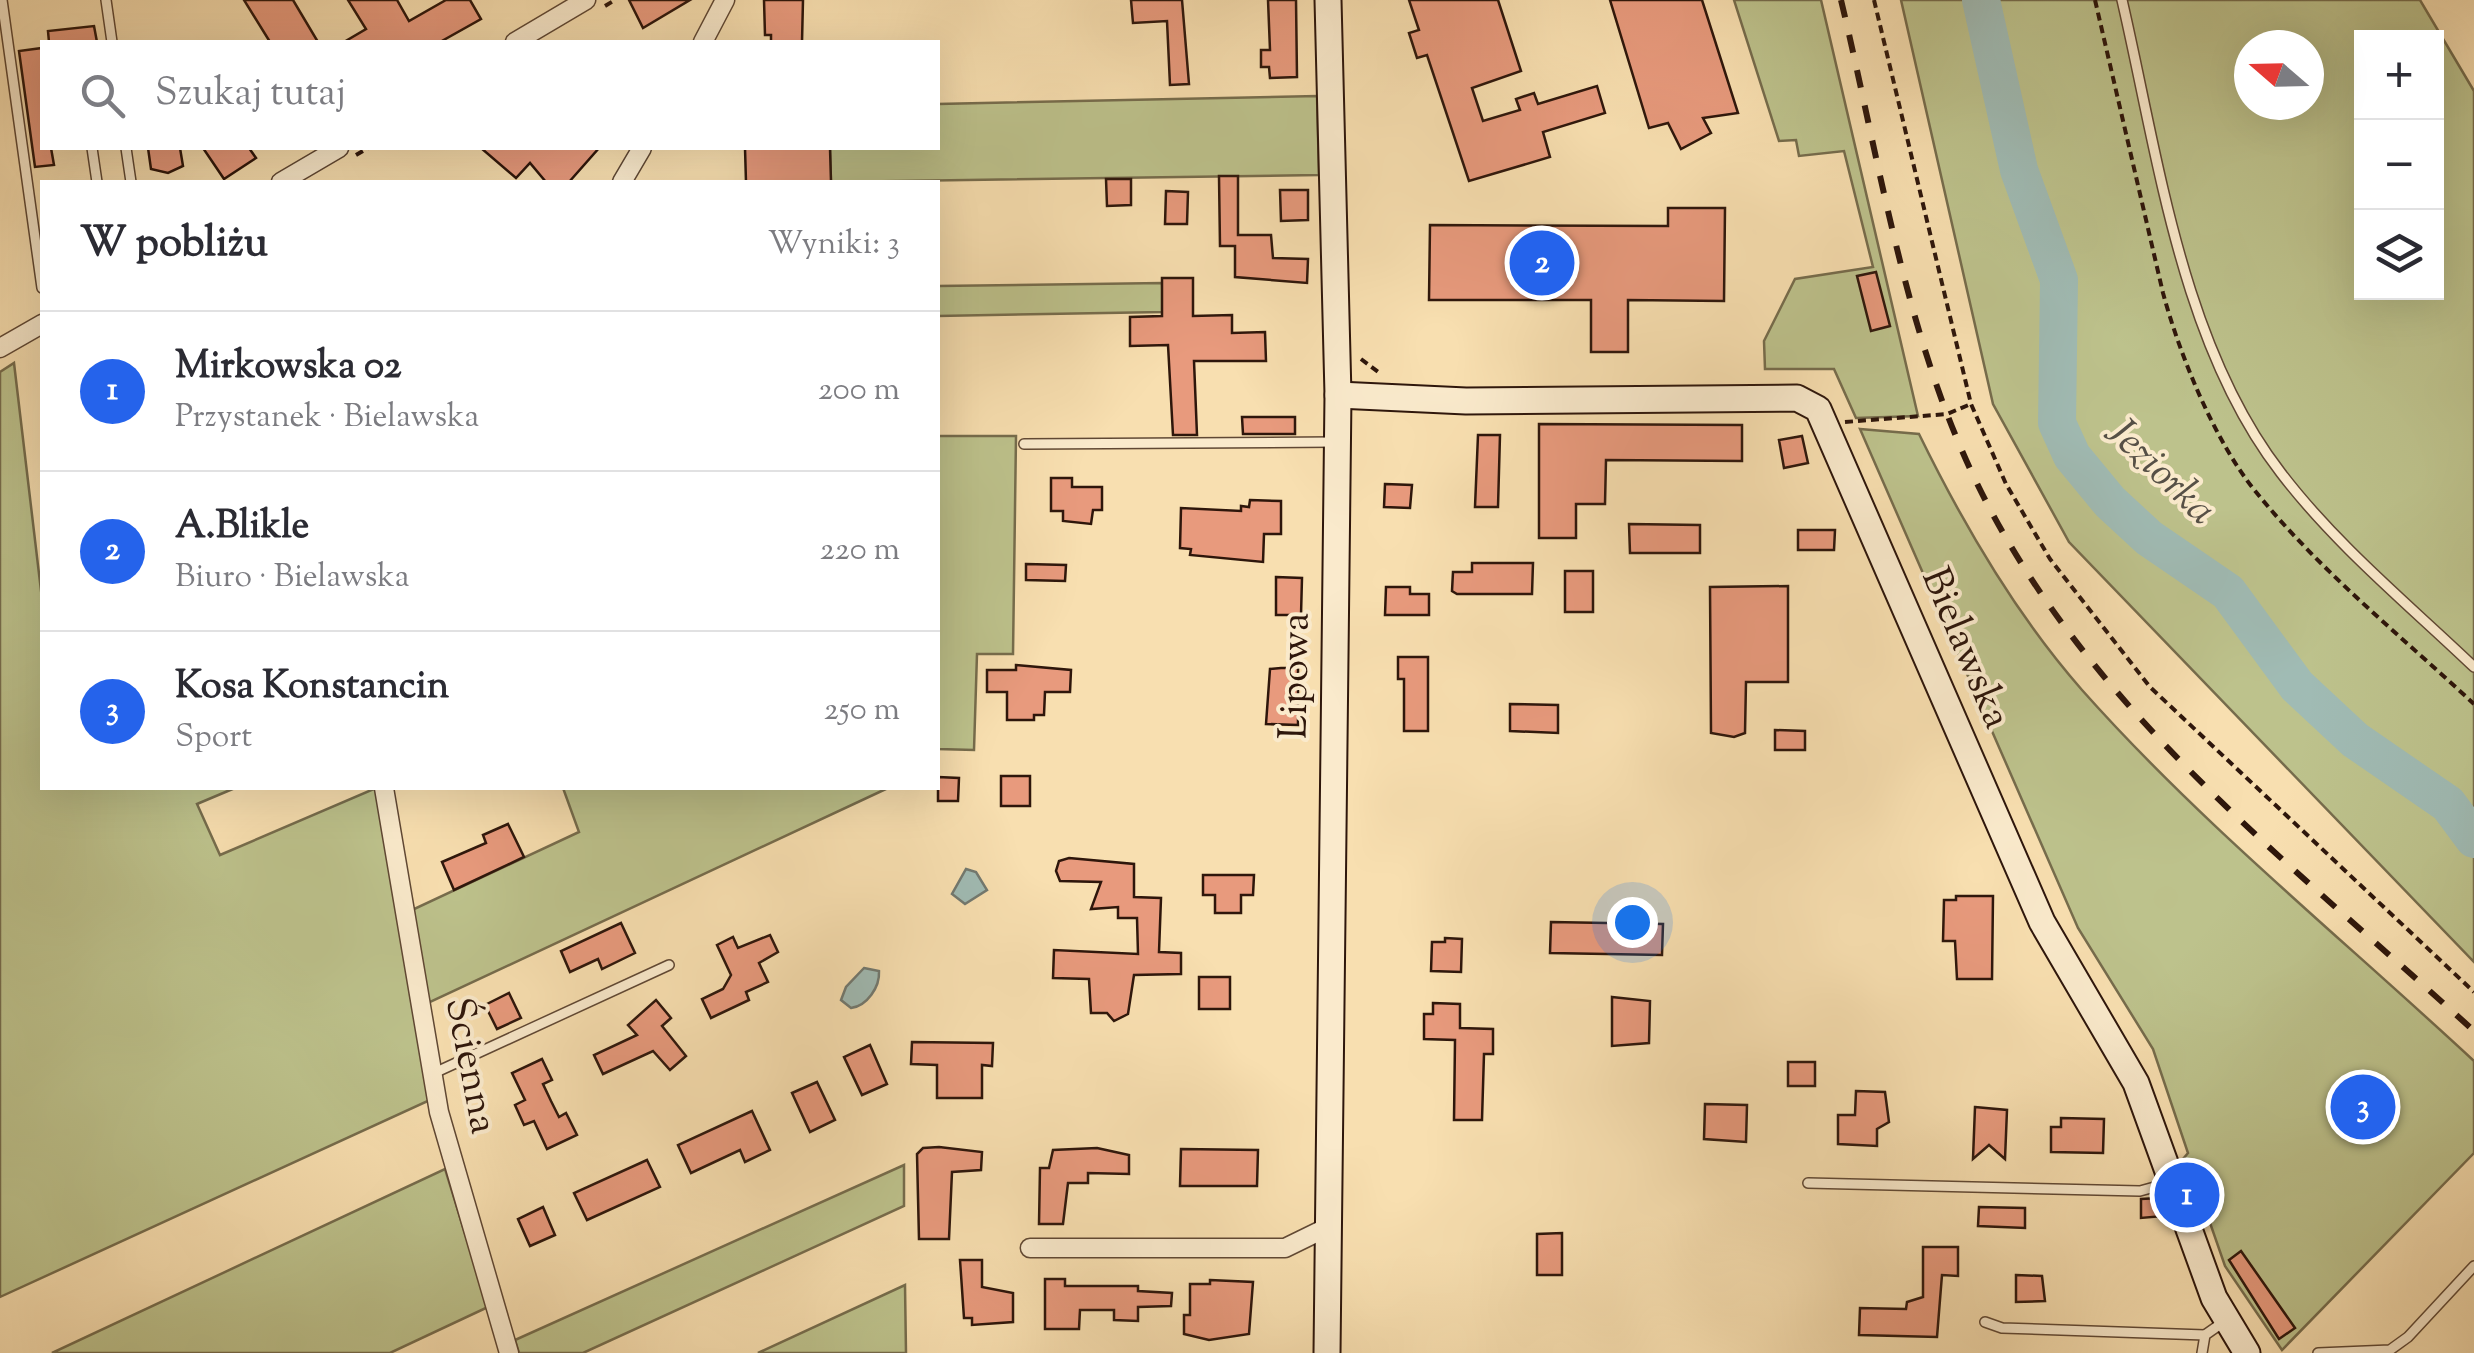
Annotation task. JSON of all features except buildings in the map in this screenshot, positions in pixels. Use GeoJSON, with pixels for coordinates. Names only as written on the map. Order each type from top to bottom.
{"type":"FeatureCollection","features":[{"type":"Feature","properties":{"kind":"street"},"geometry":{"type":"LineString","coordinates":[[518,40],[586,0]]}},
{"type":"Feature","properties":{"kind":"street"},"geometry":{"type":"LineString","coordinates":[[704,40],[724,0]]}},
{"type":"Feature","properties":{"kind":"street","name":"Lipowa"},"geometry":{"type":"LineString","coordinates":[[1327,1353],[1338,396],[1328,0]]}},
{"type":"Feature","properties":{"kind":"street"},"geometry":{"type":"LineString","coordinates":[[284,180],[337,150]]}},
{"type":"Feature","properties":{"kind":"street"},"geometry":{"type":"LineString","coordinates":[[623,180],[641,150]]}},
{"type":"Feature","properties":{"kind":"street"},"geometry":{"type":"LineString","coordinates":[[0,348],[40,325]]}},
{"type":"Feature","properties":{"kind":"street","name":"Bielawska"},"geometry":{"type":"LineString","coordinates":[[1338,396],[1466,402],[1797,398],[1812,404],[1826,426],[2042,922],[2128,1064],[2172,1182],[2215,1328],[2247,1353]]}},
{"type":"Feature","properties":{"kind":"street","name":"Ścienna"},"geometry":{"type":"LineString","coordinates":[[384,790],[432,1074],[469,1226],[509,1353]]}},
{"type":"Feature","properties":{"kind":"street"},"geometry":{"type":"LineString","coordinates":[[1030,1248],[1285,1248],[1328,1228]]}},
{"type":"Feature","properties":{"kind":"lane"},"geometry":{"type":"LineString","coordinates":[[2,0],[40,274]]}},
{"type":"Feature","properties":{"kind":"lane"},"geometry":{"type":"LineString","coordinates":[[106,0],[112,40]]}},
{"type":"Feature","properties":{"kind":"lane"},"geometry":{"type":"LineString","coordinates":[[2122,0],[2194,298],[2240,409],[2278,470],[2322,523],[2474,666]]}},
{"type":"Feature","properties":{"kind":"lane"},"geometry":{"type":"LineString","coordinates":[[92,150],[97,180]]}},
{"type":"Feature","properties":{"kind":"lane"},"geometry":{"type":"LineString","coordinates":[[126,150],[131,180]]}},
{"type":"Feature","properties":{"kind":"lane"},"geometry":{"type":"LineString","coordinates":[[1024,444],[1337,442]]}},
{"type":"Feature","properties":{"kind":"lane"},"geometry":{"type":"LineString","coordinates":[[432,1074],[669,965]]}},
{"type":"Feature","properties":{"kind":"lane"},"geometry":{"type":"LineString","coordinates":[[1808,1183],[2140,1191],[2172,1182]]}},
{"type":"Feature","properties":{"kind":"lane"},"geometry":{"type":"LineString","coordinates":[[2318,1353],[2390,1350],[2474,1266]]}},
{"type":"Feature","properties":{"kind":"lane"},"geometry":{"type":"LineString","coordinates":[[1985,1322],[2002,1328],[2215,1328],[2202,1353]]}},
{"type":"Feature","properties":{"kind":"path"},"geometry":{"type":"LineString","coordinates":[[1874,0],[1971,404],[2026,521],[2100,628],[2150,687],[2474,992]]}},
{"type":"Feature","properties":{"kind":"path"},"geometry":{"type":"LineString","coordinates":[[1826,426],[1947,414],[1971,404]]}},
{"type":"Feature","properties":{"kind":"green space"},"geometry":{"type":"Polygon","coordinates":[[[1734,0],[1821,0],[1918,416],[1856,418],[1834,369],[1765,369],[1764,341],[1795,279],[1873,267],[1844,151],[1799,156],[1796,140],[1779,141],[1734,0]]]}},
{"type":"Feature","properties":{"kind":"green space"},"geometry":{"type":"Polygon","coordinates":[[[1901,0],[2420,0],[2438,30],[2354,30],[2354,300],[2444,300],[2444,40],[2474,91],[2474,962],[2069,542],[1993,404],[1901,0]]]}},
{"type":"Feature","properties":{"kind":"green space"},"geometry":{"type":"Polygon","coordinates":[[[1317,96],[1319,175],[831,180],[830,150],[940,150],[940,104],[1317,96]]]}},
{"type":"Feature","properties":{"kind":"green space"},"geometry":{"type":"Polygon","coordinates":[[[1162,283],[1163,312],[940,316],[940,286],[1162,283]]]}},
{"type":"Feature","properties":{"kind":"green space"},"geometry":{"type":"Polygon","coordinates":[[[14,363],[40,582],[40,790],[230,790],[197,804],[220,855],[376,790],[430,1100],[0,1297],[0,372],[14,363]]]}},
{"type":"Feature","properties":{"kind":"green space"},"geometry":{"type":"Polygon","coordinates":[[[1860,429],[1919,434],[1992,567],[2034,631],[2082,690],[2224,834],[2474,1061],[2474,1153],[2282,1350],[2225,1266],[2200,1194],[2183,1179],[2178,1165],[2188,1153],[2153,1049],[2078,928],[1860,429]]]}},
{"type":"Feature","properties":{"kind":"green space"},"geometry":{"type":"Polygon","coordinates":[[[940,436],[1016,436],[1013,654],[977,654],[974,750],[940,749],[940,436]]]}},
{"type":"Feature","properties":{"kind":"green space"},"geometry":{"type":"Polygon","coordinates":[[[564,790],[884,790],[428,1003],[412,910],[579,832],[564,790]]]}},
{"type":"Feature","properties":{"kind":"green space"},"geometry":{"type":"Polygon","coordinates":[[[904,1165],[904,1206],[583,1353],[519,1353],[515,1340],[904,1165]]]}},
{"type":"Feature","properties":{"kind":"green space"},"geometry":{"type":"Polygon","coordinates":[[[445,1169],[488,1307],[390,1353],[52,1353],[445,1169]]]}},
{"type":"Feature","properties":{"kind":"green space"},"geometry":{"type":"Polygon","coordinates":[[[905,1285],[906,1353],[758,1353],[905,1285]]]}},
{"type":"Feature","properties":{"kind":"water"},"geometry":{"type":"Polygon","coordinates":[[[966,869],[976,872],[987,890],[965,904],[952,894],[966,869]]]}},
{"type":"Feature","properties":{"kind":"water"},"geometry":{"type":"Polygon","coordinates":[[[864,968],[879,971],[877,983],[867,1000],[851,1008],[841,1000],[846,987],[864,968]]]}},
{"type":"Feature","properties":{"kind":"waterway","name":"Jeziorka"},"geometry":{"type":"LineString","coordinates":[[1981,0],[2019,170],[2059,280],[2057,423],[2072,456],[2110,502],[2149,538],[2228,592],[2297,686],[2355,740],[2448,804],[2474,839]]}},
{"type":"Feature","properties":{"kind":"railway"},"geometry":{"type":"LineString","coordinates":[[1841,0],[1891,226],[1921,339],[1960,446],[2004,535],[2057,616],[2118,693],[2184,765],[2474,1031]]}},
{"type":"Feature","properties":{"kind":"place","name":"A.Blikle"},"geometry":{"type":"Point","coordinates":[1542,263]}},
{"type":"Feature","properties":{"kind":"place","name":"Kosa Konstancin"},"geometry":{"type":"Point","coordinates":[2363,1107]}},
{"type":"Feature","properties":{"kind":"place","name":"Mirkowska 02"},"geometry":{"type":"Point","coordinates":[2187,1195]}}]}
